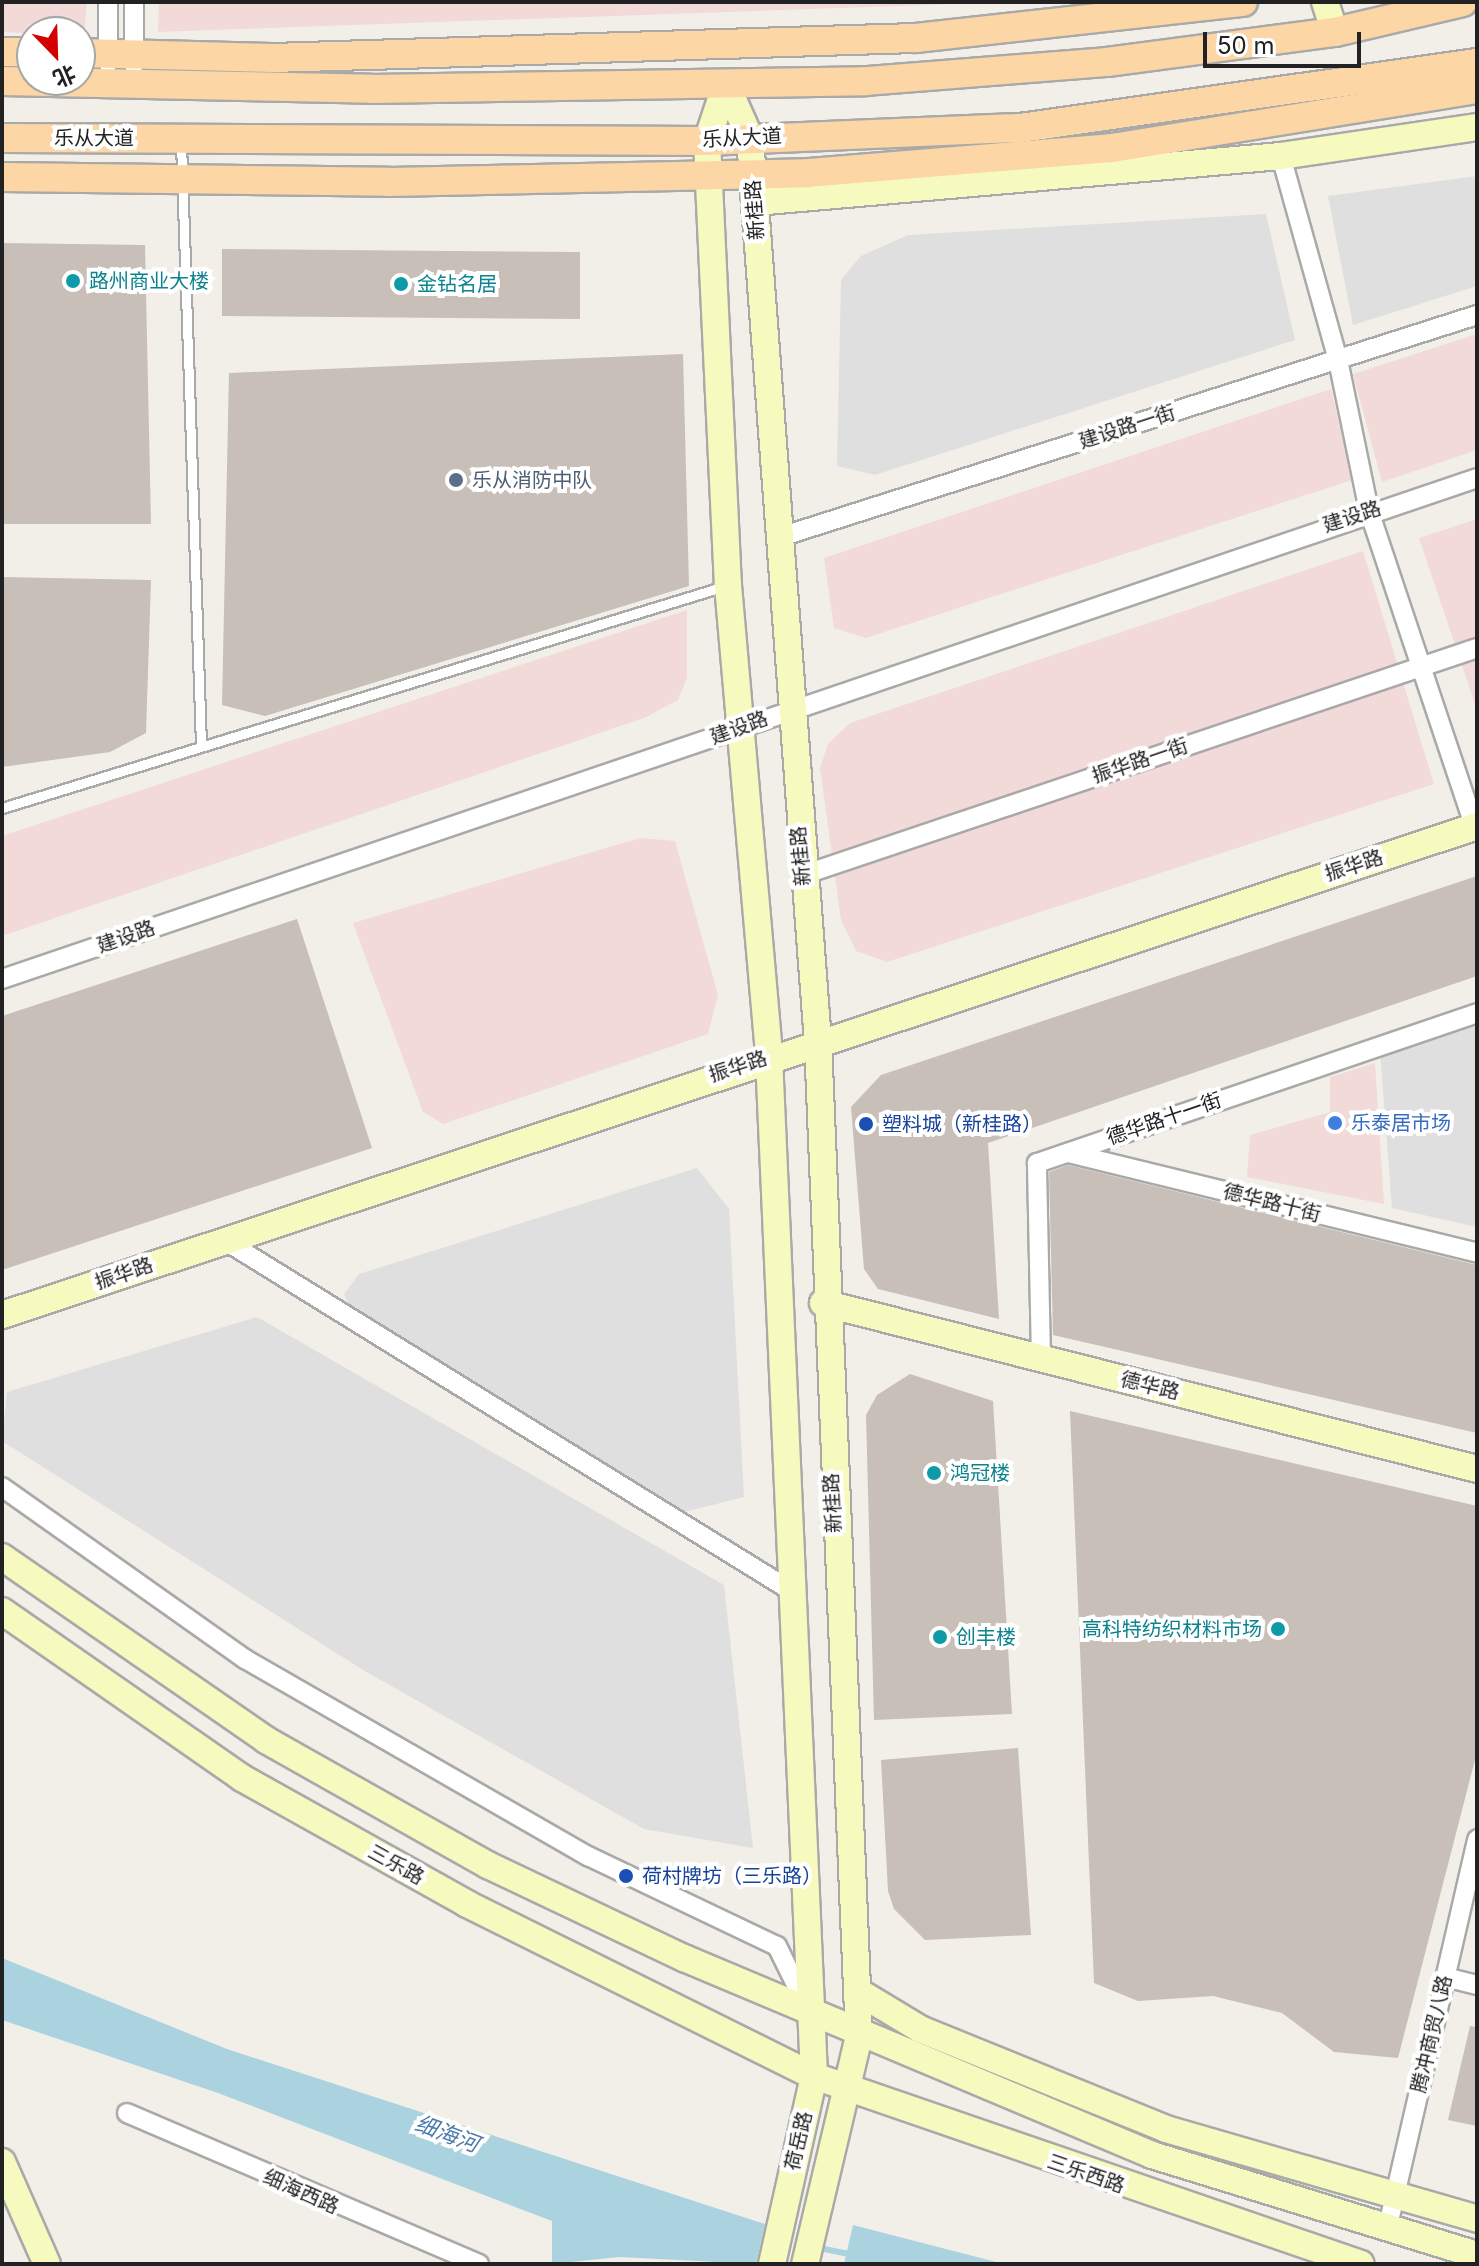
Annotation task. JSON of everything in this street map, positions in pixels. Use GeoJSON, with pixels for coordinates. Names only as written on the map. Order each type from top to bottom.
{"type":"FeatureCollection","features":[{"type":"Feature","properties":{"kind":"main road"},"geometry":{"type":"LineString","coordinates":[[96,53],[272,58],[916,38],[1243,2]]}},
{"type":"Feature","properties":{"kind":"main road"},"geometry":{"type":"LineString","coordinates":[[2,81],[121,84],[726,84],[1107,62],[1335,32],[1463,2]]}},
{"type":"Feature","properties":{"kind":"main road","name":"乐从大道"},"geometry":{"type":"LineString","coordinates":[[2,138],[707,141],[1020,128],[1477,63]]}},
{"type":"Feature","properties":{"kind":"main road"},"geometry":{"type":"LineString","coordinates":[[2,177],[182,180],[753,173],[1112,148],[1477,89]]}},
{"type":"Feature","properties":{"kind":"street"},"geometry":{"type":"LineString","coordinates":[[108,2],[121,54],[121,84]]}},
{"type":"Feature","properties":{"kind":"street"},"geometry":{"type":"LineString","coordinates":[[121,84],[121,54],[134,2]]}},
{"type":"Feature","properties":{"kind":"street"},"geometry":{"type":"LineString","coordinates":[[1325,2],[1335,32]]}},
{"type":"Feature","properties":{"kind":"street"},"geometry":{"type":"LineString","coordinates":[[726,84],[707,141],[728,585],[769,1057],[812,2017]]}},
{"type":"Feature","properties":{"kind":"street","name":"新桂路"},"geometry":{"type":"LineString","coordinates":[[726,84],[750,138],[788,709],[818,1042],[823,1303],[859,2036]]}},
{"type":"Feature","properties":{"kind":"street"},"geometry":{"type":"LineString","coordinates":[[755,202],[1281,156],[1477,127]]}},
{"type":"Feature","properties":{"kind":"street"},"geometry":{"type":"LineString","coordinates":[[1281,156],[1338,360],[1369,511],[1476,826]]}},
{"type":"Feature","properties":{"kind":"street","name":"建设路一街"},"geometry":{"type":"LineString","coordinates":[[777,538],[1477,315]]}},
{"type":"Feature","properties":{"kind":"street","name":"建设路"},"geometry":{"type":"LineString","coordinates":[[2,979],[1369,511],[1477,478]]}},
{"type":"Feature","properties":{"kind":"street","name":"振华路一街"},"geometry":{"type":"LineString","coordinates":[[803,875],[1477,648]]}},
{"type":"Feature","properties":{"kind":"street","name":"振华路"},"geometry":{"type":"LineString","coordinates":[[2,1315],[769,1057],[1476,826]]}},
{"type":"Feature","properties":{"kind":"street","name":"德华路十一街"},"geometry":{"type":"LineString","coordinates":[[1041,1358],[1037,1163],[1477,1013]]}},
{"type":"Feature","properties":{"kind":"street","name":"德华路十街"},"geometry":{"type":"LineString","coordinates":[[1066,1153],[1477,1253]]}},
{"type":"Feature","properties":{"kind":"street"},"geometry":{"type":"LineString","coordinates":[[224,1240],[793,1592]]}},
{"type":"Feature","properties":{"kind":"street","name":"德华路"},"geometry":{"type":"LineString","coordinates":[[823,1303],[1477,1469]]}},
{"type":"Feature","properties":{"kind":"street"},"geometry":{"type":"LineString","coordinates":[[2,1487],[245,1659],[588,1856],[777,1946],[812,2017]]}},
{"type":"Feature","properties":{"kind":"street"},"geometry":{"type":"LineString","coordinates":[[2,1557],[266,1740],[488,1865],[812,2017],[1152,2155],[1387,2230],[1477,2255]]}},
{"type":"Feature","properties":{"kind":"street","name":"三乐路"},"geometry":{"type":"LineString","coordinates":[[2,1611],[242,1778],[467,1904],[814,2076]]}},
{"type":"Feature","properties":{"kind":"street","name":"腾冲商贸八路"},"geometry":{"type":"LineString","coordinates":[[1387,2230],[1477,1839]]}},
{"type":"Feature","properties":{"kind":"street"},"geometry":{"type":"LineString","coordinates":[[1445,1977],[1477,1985]]}},
{"type":"Feature","properties":{"kind":"street"},"geometry":{"type":"LineString","coordinates":[[857,1991],[920,2029],[1166,2129],[1477,2219]]}},
{"type":"Feature","properties":{"kind":"street","name":"荷岳路"},"geometry":{"type":"LineString","coordinates":[[772,2263],[814,2076],[812,2017]]}},
{"type":"Feature","properties":{"kind":"street","name":"荷岳路"},"geometry":{"type":"LineString","coordinates":[[808,2253],[859,2036]]}},
{"type":"Feature","properties":{"kind":"street","name":"三乐西路"},"geometry":{"type":"LineString","coordinates":[[814,2076],[1361,2264]]}},
{"type":"Feature","properties":{"kind":"street","name":"细海西路"},"geometry":{"type":"LineString","coordinates":[[127,2113],[479,2264]]}},
{"type":"Feature","properties":{"kind":"street"},"geometry":{"type":"LineString","coordinates":[[2,2162],[47,2264]]}},
{"type":"Feature","properties":{"kind":"lane"},"geometry":{"type":"LineString","coordinates":[[181,138],[201,745]]}},
{"type":"Feature","properties":{"kind":"lane"},"geometry":{"type":"LineString","coordinates":[[2,808],[728,585]]}},
{"type":"Feature","properties":{"kind":"shaded area"},"geometry":{"type":"Polygon","coordinates":[[[2,2],[87,2],[86,16],[16,16],[16,33],[2,32],[2,2]]]}},
{"type":"Feature","properties":{"kind":"shaded area"},"geometry":{"type":"Polygon","coordinates":[[[159,2],[1011,2],[158,32],[159,2]]]}},
{"type":"Feature","properties":{"kind":"shaded area"},"geometry":{"type":"Polygon","coordinates":[[[1477,176],[1477,286],[1353,325],[1328,196],[1477,176]]]}},
{"type":"Feature","properties":{"kind":"shaded area"},"geometry":{"type":"Polygon","coordinates":[[[1266,214],[1295,340],[875,475],[837,466],[841,280],[861,256],[908,235],[1266,214]]]}},
{"type":"Feature","properties":{"kind":"shaded area"},"geometry":{"type":"Polygon","coordinates":[[[1477,334],[1477,450],[1382,482],[1353,374],[1477,334]]]}},
{"type":"Feature","properties":{"kind":"shaded area"},"geometry":{"type":"Polygon","coordinates":[[[1331,389],[1352,480],[866,638],[834,628],[824,558],[1331,389]]]}},
{"type":"Feature","properties":{"kind":"shaded area"},"geometry":{"type":"Polygon","coordinates":[[[1477,519],[1477,710],[1419,538],[1477,519]]]}},
{"type":"Feature","properties":{"kind":"shaded area"},"geometry":{"type":"Polygon","coordinates":[[[1363,551],[1434,784],[887,962],[856,951],[841,920],[820,768],[828,744],[850,723],[1363,551]]]}},
{"type":"Feature","properties":{"kind":"shaded area"},"geometry":{"type":"Polygon","coordinates":[[[687,610],[687,678],[678,700],[644,718],[2,936],[2,836],[687,610]]]}},
{"type":"Feature","properties":{"kind":"shaded area"},"geometry":{"type":"Polygon","coordinates":[[[640,838],[675,841],[718,995],[708,1034],[443,1124],[423,1112],[353,923],[640,838]]]}},
{"type":"Feature","properties":{"kind":"shaded area"},"geometry":{"type":"Polygon","coordinates":[[[1477,1016],[1477,1227],[1392,1208],[1380,1051],[1477,1016]]]}},
{"type":"Feature","properties":{"kind":"shaded area","name":"乐泰居市场"},"geometry":{"type":"Polygon","coordinates":[[[1375,1063],[1384,1204],[1247,1177],[1250,1135],[1330,1112],[1330,1077],[1375,1063]]]}},
{"type":"Feature","properties":{"kind":"shaded area"},"geometry":{"type":"Polygon","coordinates":[[[697,1168],[729,1209],[744,1497],[681,1513],[354,1318],[344,1294],[359,1274],[697,1168]]]}},
{"type":"Feature","properties":{"kind":"shaded area"},"geometry":{"type":"Polygon","coordinates":[[[257,1317],[724,1585],[753,1848],[644,1829],[363,1670],[2,1441],[7,1392],[257,1317]]]}},
{"type":"Feature","properties":{"kind":"water"},"geometry":{"type":"Polygon","coordinates":[[[2,1958],[227,2049],[765,2224],[756,2264],[619,2257],[552,2264],[552,2221],[218,2093],[2,2020],[2,1958]]]}},
{"type":"Feature","properties":{"kind":"water"},"geometry":{"type":"Polygon","coordinates":[[[853,2225],[1004,2264],[844,2264],[853,2225]]]}},
{"type":"Feature","properties":{"kind":"building"},"geometry":{"type":"Polygon","coordinates":[[[2,243],[145,245],[151,524],[2,524],[2,243]]]}},
{"type":"Feature","properties":{"kind":"building","name":"金钻名居"},"geometry":{"type":"Polygon","coordinates":[[[222,249],[580,252],[580,319],[222,316],[222,249]]]}},
{"type":"Feature","properties":{"kind":"building","name":"乐从消防中队"},"geometry":{"type":"Polygon","coordinates":[[[683,354],[689,586],[265,716],[222,705],[229,373],[683,354]]]}},
{"type":"Feature","properties":{"kind":"building"},"geometry":{"type":"Polygon","coordinates":[[[2,577],[151,580],[146,733],[110,752],[2,767],[2,577]]]}},
{"type":"Feature","properties":{"kind":"building"},"geometry":{"type":"Polygon","coordinates":[[[1477,876],[1477,976],[988,1143],[999,1319],[878,1289],[864,1269],[851,1107],[881,1075],[1477,876]]]}},
{"type":"Feature","properties":{"kind":"building"},"geometry":{"type":"Polygon","coordinates":[[[297,919],[372,1148],[2,1270],[2,1016],[297,919]]]}},
{"type":"Feature","properties":{"kind":"building"},"geometry":{"type":"Polygon","coordinates":[[[1068,1165],[1477,1265],[1477,1433],[1053,1335],[1049,1172],[1068,1165]]]}},
{"type":"Feature","properties":{"kind":"building"},"geometry":{"type":"Polygon","coordinates":[[[910,1374],[993,1401],[1012,1714],[874,1720],[866,1415],[877,1395],[910,1374]]]}},
{"type":"Feature","properties":{"kind":"building","name":"高科特纺织材料市场"},"geometry":{"type":"Polygon","coordinates":[[[1070,1411],[1477,1506],[1477,1752],[1398,2058],[1334,2052],[1282,2013],[1213,1996],[1138,2001],[1094,1983],[1070,1411]]]}},
{"type":"Feature","properties":{"kind":"building"},"geometry":{"type":"Polygon","coordinates":[[[1018,1748],[1031,1935],[925,1940],[894,1909],[888,1891],[881,1760],[1018,1748]]]}},
{"type":"Feature","properties":{"kind":"building"},"geometry":{"type":"Polygon","coordinates":[[[1470,2026],[1477,2027],[1477,2126],[1448,2120],[1470,2026]]]}},
{"type":"Feature","properties":{"kind":"waterway","name":"细海河"},"geometry":{"type":"LineString","coordinates":[[814,2247],[854,2255]]}},
{"type":"Feature","properties":{"kind":"place","name":"路州商业大楼"},"geometry":{"type":"Point","coordinates":[73,281]}},
{"type":"Feature","properties":{"kind":"place","name":"金钻名居"},"geometry":{"type":"Point","coordinates":[401,284]}},
{"type":"Feature","properties":{"kind":"place","name":"乐从消防中队"},"geometry":{"type":"Point","coordinates":[456,480]}},
{"type":"Feature","properties":{"kind":"place","name":"乐泰居市场"},"geometry":{"type":"Point","coordinates":[1335,1123]}},
{"type":"Feature","properties":{"kind":"place","name":"塑料城（新桂路）"},"geometry":{"type":"Point","coordinates":[866,1124]}},
{"type":"Feature","properties":{"kind":"place","name":"鸿冠楼"},"geometry":{"type":"Point","coordinates":[934,1473]}},
{"type":"Feature","properties":{"kind":"place","name":"高科特纺织材料市场"},"geometry":{"type":"Point","coordinates":[1278,1629]}},
{"type":"Feature","properties":{"kind":"place","name":"创丰楼"},"geometry":{"type":"Point","coordinates":[940,1637]}},
{"type":"Feature","properties":{"kind":"place","name":"荷村牌坊（三乐路）"},"geometry":{"type":"Point","coordinates":[626,1876]}}]}
